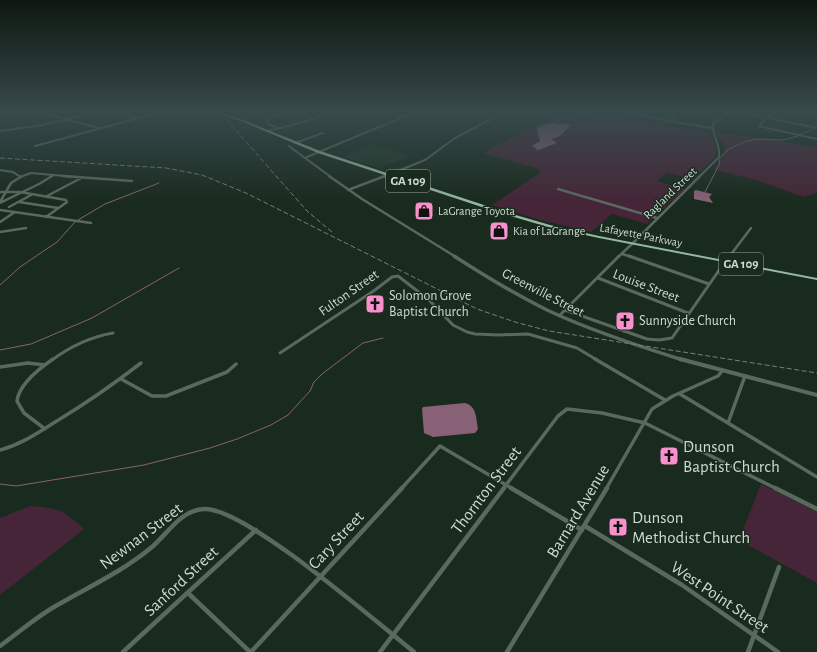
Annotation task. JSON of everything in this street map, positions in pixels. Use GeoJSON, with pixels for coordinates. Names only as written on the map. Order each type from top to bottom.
{"type":"FeatureCollection","features":[{"type":"Feature","properties":{"kind":"highway","name":"Lafayette Parkway"},"geometry":{"type":"LineString","coordinates":[[295,143],[537,223],[632,244],[817,279]]}},
{"type":"Feature","properties":{"kind":"street"},"geometry":{"type":"LineString","coordinates":[[35,146],[49,142]]}},
{"type":"Feature","properties":{"kind":"street"},"geometry":{"type":"LineString","coordinates":[[305,158],[342,142]]}},
{"type":"Feature","properties":{"kind":"street"},"geometry":{"type":"LineString","coordinates":[[348,190],[425,160],[448,142]]}},
{"type":"Feature","properties":{"kind":"street","name":"Ragland Street"},"geometry":{"type":"LineString","coordinates":[[560,315],[719,157],[721,148],[718,142]]}},
{"type":"Feature","properties":{"kind":"street","name":"Greenville Street"},"geometry":{"type":"LineString","coordinates":[[289,146],[348,190],[512,291],[560,315],[603,333],[680,359],[722,371],[817,394]]}},
{"type":"Feature","properties":{"kind":"street"},"geometry":{"type":"LineString","coordinates":[[0,170],[13,172],[19,176]]}},
{"type":"Feature","properties":{"kind":"street"},"geometry":{"type":"LineString","coordinates":[[0,202],[11,181],[19,176],[36,173],[132,181]]}},
{"type":"Feature","properties":{"kind":"street"},"geometry":{"type":"LineString","coordinates":[[0,202],[39,184],[54,174]]}},
{"type":"Feature","properties":{"kind":"street"},"geometry":{"type":"LineString","coordinates":[[47,196],[83,177]]}},
{"type":"Feature","properties":{"kind":"street"},"geometry":{"type":"LineString","coordinates":[[558,189],[657,218]]}},
{"type":"Feature","properties":{"kind":"street"},"geometry":{"type":"LineString","coordinates":[[0,192],[20,192],[66,200],[67,202],[46,216]]}},
{"type":"Feature","properties":{"kind":"street"},"geometry":{"type":"LineString","coordinates":[[10,206],[33,194]]}},
{"type":"Feature","properties":{"kind":"street"},"geometry":{"type":"LineString","coordinates":[[19,202],[58,208]]}},
{"type":"Feature","properties":{"kind":"street"},"geometry":{"type":"LineString","coordinates":[[0,210],[91,223]]}},
{"type":"Feature","properties":{"kind":"street"},"geometry":{"type":"LineString","coordinates":[[0,222],[15,212]]}},
{"type":"Feature","properties":{"kind":"street"},"geometry":{"type":"LineString","coordinates":[[0,232],[26,228]]}},
{"type":"Feature","properties":{"kind":"street"},"geometry":{"type":"LineString","coordinates":[[565,310],[647,339],[666,340],[672,338],[688,313],[751,228]]}},
{"type":"Feature","properties":{"kind":"street"},"geometry":{"type":"LineString","coordinates":[[622,254],[709,284]]}},
{"type":"Feature","properties":{"kind":"street","name":"Fulton Street"},"geometry":{"type":"LineString","coordinates":[[280,354],[392,277],[398,276],[429,300],[453,325],[467,332],[474,334],[499,335],[528,334],[577,348],[665,400]]}},
{"type":"Feature","properties":{"kind":"street","name":"Louise Street"},"geometry":{"type":"LineString","coordinates":[[598,278],[688,313]]}},
{"type":"Feature","properties":{"kind":"street"},"geometry":{"type":"LineString","coordinates":[[44,429],[28,417],[19,406],[17,401],[22,389],[45,364],[64,350],[92,338],[113,332]]}},
{"type":"Feature","properties":{"kind":"street"},"geometry":{"type":"LineString","coordinates":[[0,367],[28,363],[45,364]]}},
{"type":"Feature","properties":{"kind":"street"},"geometry":{"type":"LineString","coordinates":[[0,450],[24,442],[101,394],[141,363]]}},
{"type":"Feature","properties":{"kind":"street"},"geometry":{"type":"LineString","coordinates":[[121,379],[152,396],[166,396],[227,372],[236,364]]}},
{"type":"Feature","properties":{"kind":"street","name":"Barnard Avenue"},"geometry":{"type":"LineString","coordinates":[[507,652],[584,528],[652,410],[665,400],[718,376],[722,371]]}},
{"type":"Feature","properties":{"kind":"street"},"geometry":{"type":"LineString","coordinates":[[728,423],[745,376]]}},
{"type":"Feature","properties":{"kind":"street"},"geometry":{"type":"LineString","coordinates":[[680,394],[817,477]]}},
{"type":"Feature","properties":{"kind":"street","name":"Thornton Street"},"geometry":{"type":"LineString","coordinates":[[380,652],[558,416],[567,409],[602,413],[645,422]]}},
{"type":"Feature","properties":{"kind":"street"},"geometry":{"type":"LineString","coordinates":[[645,422],[817,509]]}},
{"type":"Feature","properties":{"kind":"street","name":"West Point Street"},"geometry":{"type":"LineString","coordinates":[[440,446],[688,589],[754,637],[778,652]]}},
{"type":"Feature","properties":{"kind":"street","name":"Cary Street"},"geometry":{"type":"LineString","coordinates":[[251,652],[440,446]]}},
{"type":"Feature","properties":{"kind":"street","name":"Newnan Street"},"geometry":{"type":"LineString","coordinates":[[0,646],[53,608],[122,569],[153,546],[177,521],[198,510],[212,510],[256,530],[320,577],[414,652]]}},
{"type":"Feature","properties":{"kind":"street","name":"Sanford Street"},"geometry":{"type":"LineString","coordinates":[[124,652],[256,530]]}},
{"type":"Feature","properties":{"kind":"street"},"geometry":{"type":"LineString","coordinates":[[748,652],[779,566]]}},
{"type":"Feature","properties":{"kind":"street"},"geometry":{"type":"LineString","coordinates":[[188,593],[251,652]]}},
{"type":"Feature","properties":{"kind":"shaded area"},"geometry":{"type":"Polygon","coordinates":[[[503,142],[714,142],[717,148],[715,157],[693,179],[667,173],[657,181],[685,189],[647,224],[612,214],[591,232],[540,220],[492,205],[541,172],[539,169],[483,153],[503,142]]]}},
{"type":"Feature","properties":{"kind":"shaded area"},"geometry":{"type":"Polygon","coordinates":[[[538,142],[557,143],[536,151],[537,149],[532,146],[538,142]]]}},
{"type":"Feature","properties":{"kind":"shaded area"},"geometry":{"type":"Polygon","coordinates":[[[722,142],[785,142],[817,148],[817,193],[803,197],[759,181],[713,169],[724,157],[725,147],[722,142]]]}},
{"type":"Feature","properties":{"kind":"shaded area"},"geometry":{"type":"Polygon","coordinates":[[[371,144],[411,156],[379,168],[343,157],[371,144]]]}},
{"type":"Feature","properties":{"kind":"shaded area"},"geometry":{"type":"Polygon","coordinates":[[[696,190],[712,194],[709,197],[713,203],[694,199],[694,191],[696,190]]]}},
{"type":"Feature","properties":{"kind":"shaded area"},"geometry":{"type":"Polygon","coordinates":[[[465,403],[472,407],[475,413],[478,429],[475,433],[433,437],[424,433],[423,407],[465,403]]]}},
{"type":"Feature","properties":{"kind":"shaded area"},"geometry":{"type":"Polygon","coordinates":[[[761,484],[817,512],[817,583],[739,540],[761,484]]]}},
{"type":"Feature","properties":{"kind":"shaded area"},"geometry":{"type":"Polygon","coordinates":[[[30,506],[60,511],[84,529],[0,595],[0,518],[30,506]]]}},
{"type":"Feature","properties":{"kind":"waterway"},"geometry":{"type":"LineString","coordinates":[[705,192],[720,163],[719,160],[727,150],[743,142]]}},
{"type":"Feature","properties":{"kind":"waterway"},"geometry":{"type":"LineString","coordinates":[[78,220],[105,204],[159,183]]}},
{"type":"Feature","properties":{"kind":"waterway"},"geometry":{"type":"LineString","coordinates":[[0,285],[20,267],[57,242],[75,222]]}},
{"type":"Feature","properties":{"kind":"waterway"},"geometry":{"type":"LineString","coordinates":[[0,350],[31,344],[92,318],[179,268]]}},
{"type":"Feature","properties":{"kind":"waterway"},"geometry":{"type":"LineString","coordinates":[[0,484],[16,486],[144,465],[210,448],[237,439],[271,425],[288,415],[310,391],[314,382],[322,374],[363,343],[383,338]]}},
{"type":"Feature","properties":{"kind":"railway"},"geometry":{"type":"LineString","coordinates":[[246,142],[307,211],[332,232]]}},
{"type":"Feature","properties":{"kind":"railway"},"geometry":{"type":"LineString","coordinates":[[0,158],[166,168],[202,175],[246,193],[477,309],[515,322],[549,331],[817,373]]}},
{"type":"Feature","properties":{"kind":"place","name":"LaGrange Toyota"},"geometry":{"type":"Point","coordinates":[424,211]}},
{"type":"Feature","properties":{"kind":"place","name":"Kia of LaGrange"},"geometry":{"type":"Point","coordinates":[499,231]}},
{"type":"Feature","properties":{"kind":"place","name":"Solomon Grove Baptist Church"},"geometry":{"type":"Point","coordinates":[375,304]}},
{"type":"Feature","properties":{"kind":"place","name":"Sunnyside Church"},"geometry":{"type":"Point","coordinates":[625,321]}},
{"type":"Feature","properties":{"kind":"place","name":"Dunson Baptist Church"},"geometry":{"type":"Point","coordinates":[669,456]}},
{"type":"Feature","properties":{"kind":"place","name":"Dunson Methodist Church"},"geometry":{"type":"Point","coordinates":[618,527]}}]}
